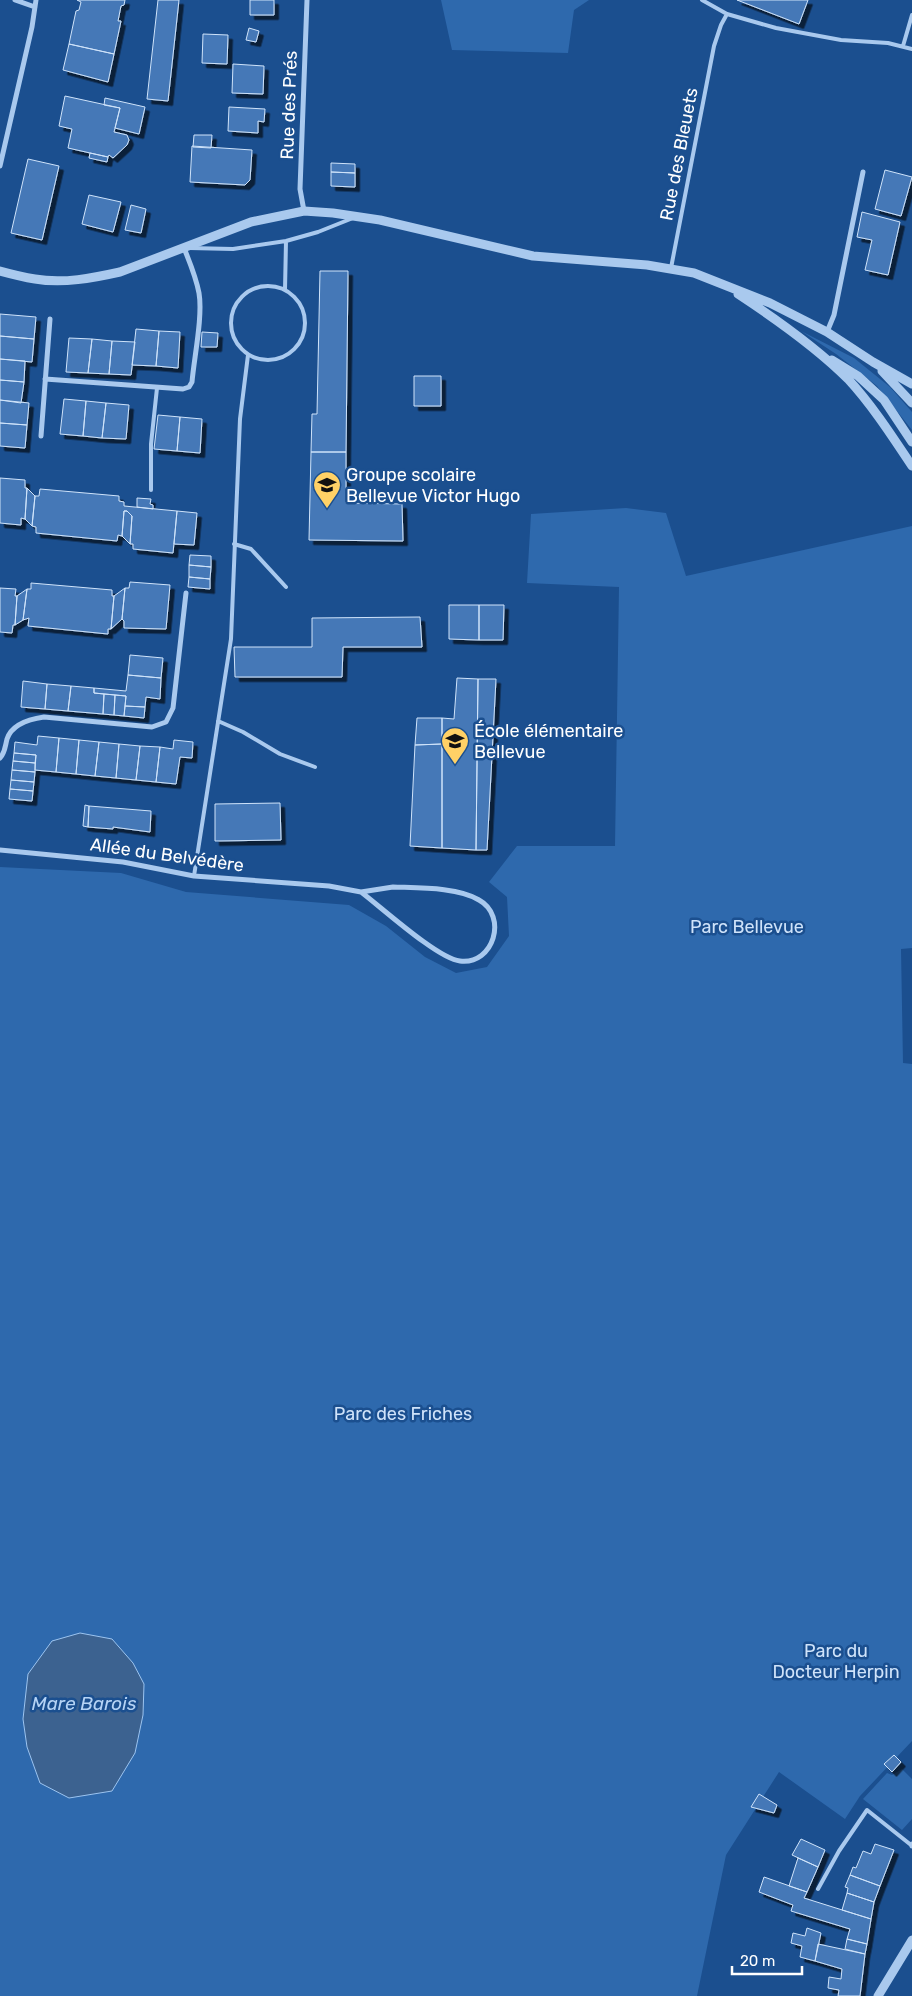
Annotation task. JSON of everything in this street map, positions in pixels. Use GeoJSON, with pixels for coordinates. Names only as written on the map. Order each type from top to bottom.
{"type":"FeatureCollection","features":[{"type":"Feature","properties":{"kind":"street"},"geometry":{"type":"LineString","coordinates":[[15,0],[35,7]]}},
{"type":"Feature","properties":{"kind":"street"},"geometry":{"type":"LineString","coordinates":[[0,166],[36,0]]}},
{"type":"Feature","properties":{"kind":"street","name":"Rue des Prés"},"geometry":{"type":"LineString","coordinates":[[304,211],[300,189],[307,0]]}},
{"type":"Feature","properties":{"kind":"street"},"geometry":{"type":"LineString","coordinates":[[828,332],[834,316],[863,172]]}},
{"type":"Feature","properties":{"kind":"street"},"geometry":{"type":"LineString","coordinates":[[0,271],[36,280],[77,280],[120,272],[251,222],[304,211],[333,212],[533,256],[671,268],[694,274],[770,302],[828,332],[873,362],[912,384]]}},
{"type":"Feature","properties":{"kind":"street"},"geometry":{"type":"LineString","coordinates":[[45,379],[157,388],[183,389],[189,387],[192,382],[200,314],[199,294],[184,248]]}},
{"type":"Feature","properties":{"kind":"street"},"geometry":{"type":"LineString","coordinates":[[723,284],[760,308],[807,344],[853,386],[870,406],[912,466]]}},
{"type":"Feature","properties":{"kind":"street"},"geometry":{"type":"LineString","coordinates":[[40,436],[50,319]]}},
{"type":"Feature","properties":{"kind":"street"},"geometry":{"type":"LineString","coordinates":[[807,344],[858,376],[884,400],[912,442]]}},
{"type":"Feature","properties":{"kind":"street"},"geometry":{"type":"LineString","coordinates":[[873,362],[912,403]]}},
{"type":"Feature","properties":{"kind":"street"},"geometry":{"type":"LineString","coordinates":[[0,758],[8,737],[14,729],[31,718],[44,717],[152,727],[166,722],[173,708],[186,593]]}},
{"type":"Feature","properties":{"kind":"street","name":"Allée du Belvédère"},"geometry":{"type":"LineString","coordinates":[[0,850],[123,862],[194,876],[329,886],[361,892],[393,887],[421,888],[469,896],[480,900],[492,916],[496,924],[493,941],[480,956],[470,960],[460,961],[449,957],[395,920],[361,892]]}},
{"type":"Feature","properties":{"kind":"street"},"geometry":{"type":"LineString","coordinates":[[878,1996],[912,1940]]}},
{"type":"Feature","properties":{"kind":"lane"},"geometry":{"type":"LineString","coordinates":[[702,0],[727,14],[776,28],[821,37],[903,46],[912,49]]}},
{"type":"Feature","properties":{"kind":"lane","name":"Rue des Bleuets"},"geometry":{"type":"LineString","coordinates":[[671,268],[714,46],[727,14]]}},
{"type":"Feature","properties":{"kind":"lane"},"geometry":{"type":"LineString","coordinates":[[903,46],[912,15]]}},
{"type":"Feature","properties":{"kind":"lane"},"geometry":{"type":"LineString","coordinates":[[184,248],[233,249],[286,240],[318,232],[357,216]]}},
{"type":"Feature","properties":{"kind":"lane"},"geometry":{"type":"LineString","coordinates":[[285,290],[286,240]]}},
{"type":"Feature","properties":{"kind":"lane"},"geometry":{"type":"LineString","coordinates":[[260,286],[272,286],[285,290],[293,296],[303,311],[305,328],[299,345],[282,358],[263,361],[248,355],[238,346],[232,334],[231,318],[236,303],[246,292],[260,286]]}},
{"type":"Feature","properties":{"kind":"lane"},"geometry":{"type":"LineString","coordinates":[[194,876],[230,638],[240,419],[248,355]]}},
{"type":"Feature","properties":{"kind":"lane"},"geometry":{"type":"LineString","coordinates":[[152,490],[151,444],[157,388]]}},
{"type":"Feature","properties":{"kind":"lane"},"geometry":{"type":"LineString","coordinates":[[234,544],[251,549],[286,587]]}},
{"type":"Feature","properties":{"kind":"lane"},"geometry":{"type":"LineString","coordinates":[[218,722],[243,732],[280,754],[315,767]]}},
{"type":"Feature","properties":{"kind":"lane"},"geometry":{"type":"LineString","coordinates":[[818,1889],[839,1851],[867,1810],[912,1845]]}},
{"type":"Feature","properties":{"kind":"green space"},"geometry":{"type":"Polygon","coordinates":[[[441,0],[589,0],[574,10],[568,53],[452,50],[441,0]]]}},
{"type":"Feature","properties":{"kind":"green space"},"geometry":{"type":"Polygon","coordinates":[[[801,331],[854,358],[890,387],[912,412],[912,430],[877,386],[836,354],[801,331]]]}},
{"type":"Feature","properties":{"kind":"green space","name":"Parc des Friches"},"geometry":{"type":"Polygon","coordinates":[[[626,508],[666,513],[686,576],[912,526],[912,948],[901,949],[903,1063],[912,1064],[912,1741],[860,1796],[845,1819],[779,1772],[726,1855],[697,1996],[0,1996],[0,867],[121,873],[186,892],[349,905],[386,926],[425,957],[456,973],[487,967],[509,936],[507,897],[489,882],[517,846],[615,846],[619,587],[527,583],[531,514],[626,508]]]}},
{"type":"Feature","properties":{"kind":"green space"},"geometry":{"type":"Polygon","coordinates":[[[902,1769],[912,1779],[912,1819],[902,1830],[863,1799],[887,1773],[892,1775],[902,1769]]]}},
{"type":"Feature","properties":{"kind":"water","name":"Mare Barois"},"geometry":{"type":"Polygon","coordinates":[[[80,1633],[112,1639],[133,1663],[144,1684],[143,1715],[135,1753],[112,1791],[69,1798],[40,1783],[27,1747],[23,1719],[28,1674],[52,1641],[80,1633]]]}},
{"type":"Feature","properties":{"kind":"building"},"geometry":{"type":"Polygon","coordinates":[[[77,0],[125,0],[124,5],[121,6],[118,21],[121,21],[114,54],[69,44],[76,11],[79,10],[81,2],[77,0]]]}},
{"type":"Feature","properties":{"kind":"building"},"geometry":{"type":"Polygon","coordinates":[[[158,0],[179,0],[168,101],[147,99],[158,0]]]}},
{"type":"Feature","properties":{"kind":"building"},"geometry":{"type":"Polygon","coordinates":[[[250,0],[274,0],[274,15],[250,15],[250,0]]]}},
{"type":"Feature","properties":{"kind":"building"},"geometry":{"type":"Polygon","coordinates":[[[737,0],[808,0],[799,24],[737,0]]]}},
{"type":"Feature","properties":{"kind":"building"},"geometry":{"type":"Polygon","coordinates":[[[249,28],[259,31],[256,42],[246,40],[249,28]]]}},
{"type":"Feature","properties":{"kind":"building"},"geometry":{"type":"Polygon","coordinates":[[[203,34],[228,35],[227,64],[202,63],[203,34]]]}},
{"type":"Feature","properties":{"kind":"building"},"geometry":{"type":"Polygon","coordinates":[[[69,44],[114,54],[108,82],[63,70],[69,44]]]}},
{"type":"Feature","properties":{"kind":"building"},"geometry":{"type":"Polygon","coordinates":[[[233,64],[264,66],[263,94],[232,93],[233,64]]]}},
{"type":"Feature","properties":{"kind":"building"},"geometry":{"type":"Polygon","coordinates":[[[65,96],[120,108],[114,132],[127,135],[129,140],[127,145],[113,158],[109,155],[108,157],[68,148],[72,129],[59,126],[65,96]]]}},
{"type":"Feature","properties":{"kind":"building"},"geometry":{"type":"Polygon","coordinates":[[[105,98],[145,107],[139,134],[115,128],[120,108],[104,105],[105,98]]]}},
{"type":"Feature","properties":{"kind":"building"},"geometry":{"type":"Polygon","coordinates":[[[229,107],[265,109],[264,122],[258,121],[258,133],[228,131],[229,107]]]}},
{"type":"Feature","properties":{"kind":"building"},"geometry":{"type":"Polygon","coordinates":[[[194,135],[212,135],[211,148],[193,147],[194,135]]]}},
{"type":"Feature","properties":{"kind":"building"},"geometry":{"type":"Polygon","coordinates":[[[192,146],[252,150],[250,180],[245,185],[190,182],[192,146]]]}},
{"type":"Feature","properties":{"kind":"building"},"geometry":{"type":"Polygon","coordinates":[[[90,153],[108,157],[107,162],[89,158],[90,153]]]}},
{"type":"Feature","properties":{"kind":"building"},"geometry":{"type":"Polygon","coordinates":[[[28,159],[59,166],[42,240],[11,233],[28,159]]]}},
{"type":"Feature","properties":{"kind":"building"},"geometry":{"type":"Polygon","coordinates":[[[331,163],[355,164],[355,173],[331,172],[331,163]]]}},
{"type":"Feature","properties":{"kind":"building"},"geometry":{"type":"Polygon","coordinates":[[[885,170],[912,177],[901,216],[875,209],[885,170]]]}},
{"type":"Feature","properties":{"kind":"building"},"geometry":{"type":"Polygon","coordinates":[[[331,172],[355,173],[355,187],[331,186],[331,172]]]}},
{"type":"Feature","properties":{"kind":"building"},"geometry":{"type":"Polygon","coordinates":[[[89,195],[121,202],[113,232],[82,224],[89,195]]]}},
{"type":"Feature","properties":{"kind":"building"},"geometry":{"type":"Polygon","coordinates":[[[131,205],[146,209],[141,233],[125,230],[131,205]]]}},
{"type":"Feature","properties":{"kind":"building"},"geometry":{"type":"Polygon","coordinates":[[[862,212],[900,222],[888,275],[865,270],[872,240],[857,237],[862,212]]]}},
{"type":"Feature","properties":{"kind":"building"},"geometry":{"type":"Polygon","coordinates":[[[320,271],[348,271],[346,452],[311,452],[312,414],[317,414],[320,271]]]}},
{"type":"Feature","properties":{"kind":"building"},"geometry":{"type":"Polygon","coordinates":[[[0,314],[36,317],[34,339],[0,336],[0,314]]]}},
{"type":"Feature","properties":{"kind":"building"},"geometry":{"type":"Polygon","coordinates":[[[136,329],[159,331],[156,366],[132,365],[136,329]]]}},
{"type":"Feature","properties":{"kind":"building"},"geometry":{"type":"Polygon","coordinates":[[[159,331],[180,332],[178,368],[156,366],[159,331]]]}},
{"type":"Feature","properties":{"kind":"building"},"geometry":{"type":"Polygon","coordinates":[[[202,332],[218,333],[217,347],[201,347],[202,332]]]}},
{"type":"Feature","properties":{"kind":"building"},"geometry":{"type":"Polygon","coordinates":[[[0,336],[34,339],[32,362],[0,359],[0,336]]]}},
{"type":"Feature","properties":{"kind":"building"},"geometry":{"type":"Polygon","coordinates":[[[69,338],[92,339],[88,373],[66,372],[69,338]]]}},
{"type":"Feature","properties":{"kind":"building"},"geometry":{"type":"Polygon","coordinates":[[[92,339],[112,341],[109,374],[88,373],[92,339]]]}},
{"type":"Feature","properties":{"kind":"building"},"geometry":{"type":"Polygon","coordinates":[[[112,341],[135,342],[131,375],[109,374],[112,341]]]}},
{"type":"Feature","properties":{"kind":"building"},"geometry":{"type":"Polygon","coordinates":[[[0,359],[25,361],[24,382],[0,380],[0,359]]]}},
{"type":"Feature","properties":{"kind":"building"},"geometry":{"type":"Polygon","coordinates":[[[414,376],[441,376],[441,406],[414,406],[414,376]]]}},
{"type":"Feature","properties":{"kind":"building"},"geometry":{"type":"Polygon","coordinates":[[[0,380],[24,382],[21,403],[0,400],[0,380]]]}},
{"type":"Feature","properties":{"kind":"building"},"geometry":{"type":"Polygon","coordinates":[[[64,399],[86,401],[83,436],[60,434],[64,399]]]}},
{"type":"Feature","properties":{"kind":"building"},"geometry":{"type":"Polygon","coordinates":[[[0,400],[29,403],[27,425],[0,423],[0,400]]]}},
{"type":"Feature","properties":{"kind":"building"},"geometry":{"type":"Polygon","coordinates":[[[86,401],[106,403],[102,438],[83,436],[86,401]]]}},
{"type":"Feature","properties":{"kind":"building"},"geometry":{"type":"Polygon","coordinates":[[[106,403],[129,405],[126,439],[102,438],[106,403]]]}},
{"type":"Feature","properties":{"kind":"building"},"geometry":{"type":"Polygon","coordinates":[[[158,415],[180,417],[177,451],[154,449],[158,415]]]}},
{"type":"Feature","properties":{"kind":"building"},"geometry":{"type":"Polygon","coordinates":[[[180,417],[202,419],[200,453],[177,451],[180,417]]]}},
{"type":"Feature","properties":{"kind":"building"},"geometry":{"type":"Polygon","coordinates":[[[0,423],[27,425],[25,448],[0,446],[0,423]]]}},
{"type":"Feature","properties":{"kind":"building"},"geometry":{"type":"Polygon","coordinates":[[[311,452],[346,452],[346,503],[402,504],[403,541],[309,540],[311,452]]]}},
{"type":"Feature","properties":{"kind":"building"},"geometry":{"type":"Polygon","coordinates":[[[0,478],[25,480],[25,488],[27,488],[25,519],[21,518],[21,525],[0,523],[0,478]]]}},
{"type":"Feature","properties":{"kind":"building"},"geometry":{"type":"Polygon","coordinates":[[[27,488],[35,496],[32,526],[25,519],[27,488]]]}},
{"type":"Feature","properties":{"kind":"building"},"geometry":{"type":"Polygon","coordinates":[[[40,489],[119,496],[119,501],[124,502],[124,506],[177,511],[173,553],[133,549],[133,544],[130,544],[132,516],[127,511],[124,511],[122,536],[118,535],[117,541],[36,533],[36,527],[32,526],[35,496],[39,496],[40,489]]]}},
{"type":"Feature","properties":{"kind":"building"},"geometry":{"type":"Polygon","coordinates":[[[137,498],[151,499],[150,504],[153,505],[153,509],[137,507],[137,498]]]}},
{"type":"Feature","properties":{"kind":"building"},"geometry":{"type":"Polygon","coordinates":[[[124,511],[127,511],[132,516],[130,544],[122,536],[124,511]]]}},
{"type":"Feature","properties":{"kind":"building"},"geometry":{"type":"Polygon","coordinates":[[[177,511],[197,513],[194,545],[174,544],[177,511]]]}},
{"type":"Feature","properties":{"kind":"building"},"geometry":{"type":"Polygon","coordinates":[[[190,555],[211,556],[211,567],[189,565],[190,555]]]}},
{"type":"Feature","properties":{"kind":"building"},"geometry":{"type":"Polygon","coordinates":[[[189,565],[211,567],[210,579],[189,577],[189,565]]]}},
{"type":"Feature","properties":{"kind":"building"},"geometry":{"type":"Polygon","coordinates":[[[189,577],[210,579],[210,589],[188,587],[189,577]]]}},
{"type":"Feature","properties":{"kind":"building"},"geometry":{"type":"Polygon","coordinates":[[[130,582],[170,585],[166,629],[124,628],[124,621],[122,619],[125,588],[129,588],[130,582]]]}},
{"type":"Feature","properties":{"kind":"building"},"geometry":{"type":"Polygon","coordinates":[[[31,583],[112,590],[112,596],[114,596],[111,629],[108,629],[108,634],[28,626],[29,618],[23,620],[27,589],[31,589],[31,583]]]}},
{"type":"Feature","properties":{"kind":"building"},"geometry":{"type":"Polygon","coordinates":[[[0,588],[16,589],[15,625],[13,625],[12,633],[0,632],[0,588]]]}},
{"type":"Feature","properties":{"kind":"building"},"geometry":{"type":"Polygon","coordinates":[[[125,588],[122,619],[111,629],[114,596],[125,588]]]}},
{"type":"Feature","properties":{"kind":"building"},"geometry":{"type":"Polygon","coordinates":[[[27,589],[23,620],[15,625],[17,596],[27,589]]]}},
{"type":"Feature","properties":{"kind":"building"},"geometry":{"type":"Polygon","coordinates":[[[449,605],[479,605],[479,640],[449,639],[449,605]]]}},
{"type":"Feature","properties":{"kind":"building"},"geometry":{"type":"Polygon","coordinates":[[[479,605],[504,605],[503,640],[479,640],[479,605]]]}},
{"type":"Feature","properties":{"kind":"building"},"geometry":{"type":"Polygon","coordinates":[[[420,617],[422,647],[343,647],[342,677],[235,677],[234,647],[312,647],[312,618],[420,617]]]}},
{"type":"Feature","properties":{"kind":"building"},"geometry":{"type":"Polygon","coordinates":[[[130,655],[163,658],[161,678],[128,675],[130,655]]]}},
{"type":"Feature","properties":{"kind":"building"},"geometry":{"type":"Polygon","coordinates":[[[128,675],[161,678],[160,699],[146,697],[145,707],[125,706],[126,696],[94,693],[94,688],[126,691],[128,675]]]}},
{"type":"Feature","properties":{"kind":"building"},"geometry":{"type":"Polygon","coordinates":[[[457,678],[478,679],[476,850],[442,848],[442,718],[454,719],[457,678]]]}},
{"type":"Feature","properties":{"kind":"building"},"geometry":{"type":"Polygon","coordinates":[[[478,679],[496,679],[487,850],[476,850],[478,679]]]}},
{"type":"Feature","properties":{"kind":"building"},"geometry":{"type":"Polygon","coordinates":[[[23,681],[47,684],[45,709],[21,707],[23,681]]]}},
{"type":"Feature","properties":{"kind":"building"},"geometry":{"type":"Polygon","coordinates":[[[47,684],[71,686],[68,711],[45,709],[47,684]]]}},
{"type":"Feature","properties":{"kind":"building"},"geometry":{"type":"Polygon","coordinates":[[[71,686],[94,688],[94,693],[104,694],[103,714],[68,711],[71,686]]]}},
{"type":"Feature","properties":{"kind":"building"},"geometry":{"type":"Polygon","coordinates":[[[104,694],[115,695],[114,715],[103,714],[104,694]]]}},
{"type":"Feature","properties":{"kind":"building"},"geometry":{"type":"Polygon","coordinates":[[[115,695],[126,696],[124,716],[114,715],[115,695]]]}},
{"type":"Feature","properties":{"kind":"building"},"geometry":{"type":"Polygon","coordinates":[[[125,706],[145,707],[144,718],[124,716],[125,706]]]}},
{"type":"Feature","properties":{"kind":"building"},"geometry":{"type":"Polygon","coordinates":[[[417,718],[442,718],[442,744],[415,745],[417,718]]]}},
{"type":"Feature","properties":{"kind":"building"},"geometry":{"type":"Polygon","coordinates":[[[38,736],[59,738],[56,772],[35,770],[36,755],[14,753],[15,742],[37,745],[38,736]]]}},
{"type":"Feature","properties":{"kind":"building"},"geometry":{"type":"Polygon","coordinates":[[[59,738],[79,740],[76,774],[56,772],[59,738]]]}},
{"type":"Feature","properties":{"kind":"building"},"geometry":{"type":"Polygon","coordinates":[[[79,740],[99,742],[95,776],[76,774],[79,740]]]}},
{"type":"Feature","properties":{"kind":"building"},"geometry":{"type":"Polygon","coordinates":[[[174,740],[193,742],[192,758],[180,757],[176,784],[156,782],[160,747],[173,749],[174,740]]]}},
{"type":"Feature","properties":{"kind":"building"},"geometry":{"type":"Polygon","coordinates":[[[99,742],[119,744],[116,778],[95,776],[99,742]]]}},
{"type":"Feature","properties":{"kind":"building"},"geometry":{"type":"Polygon","coordinates":[[[119,744],[140,746],[136,780],[116,778],[119,744]]]}},
{"type":"Feature","properties":{"kind":"building"},"geometry":{"type":"Polygon","coordinates":[[[442,744],[442,848],[410,846],[415,745],[442,744]]]}},
{"type":"Feature","properties":{"kind":"building"},"geometry":{"type":"Polygon","coordinates":[[[140,746],[160,747],[156,782],[136,780],[140,746]]]}},
{"type":"Feature","properties":{"kind":"building"},"geometry":{"type":"Polygon","coordinates":[[[14,753],[36,755],[35,763],[13,761],[14,753]]]}},
{"type":"Feature","properties":{"kind":"building"},"geometry":{"type":"Polygon","coordinates":[[[13,761],[35,763],[35,772],[12,770],[13,761]]]}},
{"type":"Feature","properties":{"kind":"building"},"geometry":{"type":"Polygon","coordinates":[[[12,770],[35,772],[34,782],[11,780],[12,770]]]}},
{"type":"Feature","properties":{"kind":"building"},"geometry":{"type":"Polygon","coordinates":[[[11,780],[34,782],[33,791],[10,789],[11,780]]]}},
{"type":"Feature","properties":{"kind":"building"},"geometry":{"type":"Polygon","coordinates":[[[10,789],[33,791],[32,801],[9,799],[10,789]]]}},
{"type":"Feature","properties":{"kind":"building"},"geometry":{"type":"Polygon","coordinates":[[[280,803],[281,840],[215,841],[215,804],[280,803]]]}},
{"type":"Feature","properties":{"kind":"building"},"geometry":{"type":"Polygon","coordinates":[[[85,805],[89,806],[88,827],[83,826],[85,805]]]}},
{"type":"Feature","properties":{"kind":"building"},"geometry":{"type":"Polygon","coordinates":[[[89,806],[151,811],[150,832],[113,827],[113,829],[88,827],[89,806]]]}},
{"type":"Feature","properties":{"kind":"building"},"geometry":{"type":"Polygon","coordinates":[[[894,1755],[901,1762],[892,1772],[884,1764],[894,1755]]]}},
{"type":"Feature","properties":{"kind":"building"},"geometry":{"type":"Polygon","coordinates":[[[759,1794],[777,1805],[774,1813],[751,1807],[759,1794]]]}},
{"type":"Feature","properties":{"kind":"building"},"geometry":{"type":"Polygon","coordinates":[[[801,1839],[825,1850],[818,1867],[792,1855],[801,1839]]]}},
{"type":"Feature","properties":{"kind":"building"},"geometry":{"type":"Polygon","coordinates":[[[875,1844],[894,1850],[880,1886],[850,1875],[853,1867],[856,1868],[863,1851],[871,1854],[875,1844]]]}},
{"type":"Feature","properties":{"kind":"building"},"geometry":{"type":"Polygon","coordinates":[[[798,1858],[818,1867],[807,1892],[789,1886],[798,1858]]]}},
{"type":"Feature","properties":{"kind":"building"},"geometry":{"type":"Polygon","coordinates":[[[850,1875],[880,1886],[874,1902],[847,1893],[848,1888],[845,1887],[850,1875]]]}},
{"type":"Feature","properties":{"kind":"building"},"geometry":{"type":"Polygon","coordinates":[[[764,1877],[807,1892],[804,1898],[871,1919],[867,1944],[847,1939],[850,1929],[791,1911],[793,1905],[759,1892],[764,1877]]]}},
{"type":"Feature","properties":{"kind":"building"},"geometry":{"type":"Polygon","coordinates":[[[847,1893],[874,1902],[871,1919],[842,1910],[847,1893]]]}},
{"type":"Feature","properties":{"kind":"building"},"geometry":{"type":"Polygon","coordinates":[[[807,1928],[821,1933],[815,1961],[800,1957],[802,1946],[791,1943],[793,1933],[805,1936],[807,1928]]]}},
{"type":"Feature","properties":{"kind":"building"},"geometry":{"type":"Polygon","coordinates":[[[847,1939],[867,1944],[865,1954],[845,1949],[847,1939]]]}},
{"type":"Feature","properties":{"kind":"building"},"geometry":{"type":"Polygon","coordinates":[[[818,1944],[865,1954],[860,1996],[838,1996],[839,1990],[828,1988],[829,1977],[841,1979],[842,1969],[815,1961],[818,1944]]]}},
{"type":"Feature","properties":{"kind":"place","name":"Groupe scolaire Bellevue Victor Hugo"},"geometry":{"type":"Point","coordinates":[327,509]}},
{"type":"Feature","properties":{"kind":"place","name":"École élémentaire Bellevue"},"geometry":{"type":"Point","coordinates":[455,765]}},
{"type":"Feature","properties":{"kind":"park label","name":"Parc Bellevue"},"geometry":{"type":"Point","coordinates":[747,927]}},
{"type":"Feature","properties":{"kind":"park label","name":"Parc du Docteur Herpin"},"geometry":{"type":"Point","coordinates":[836,1661]}}]}
